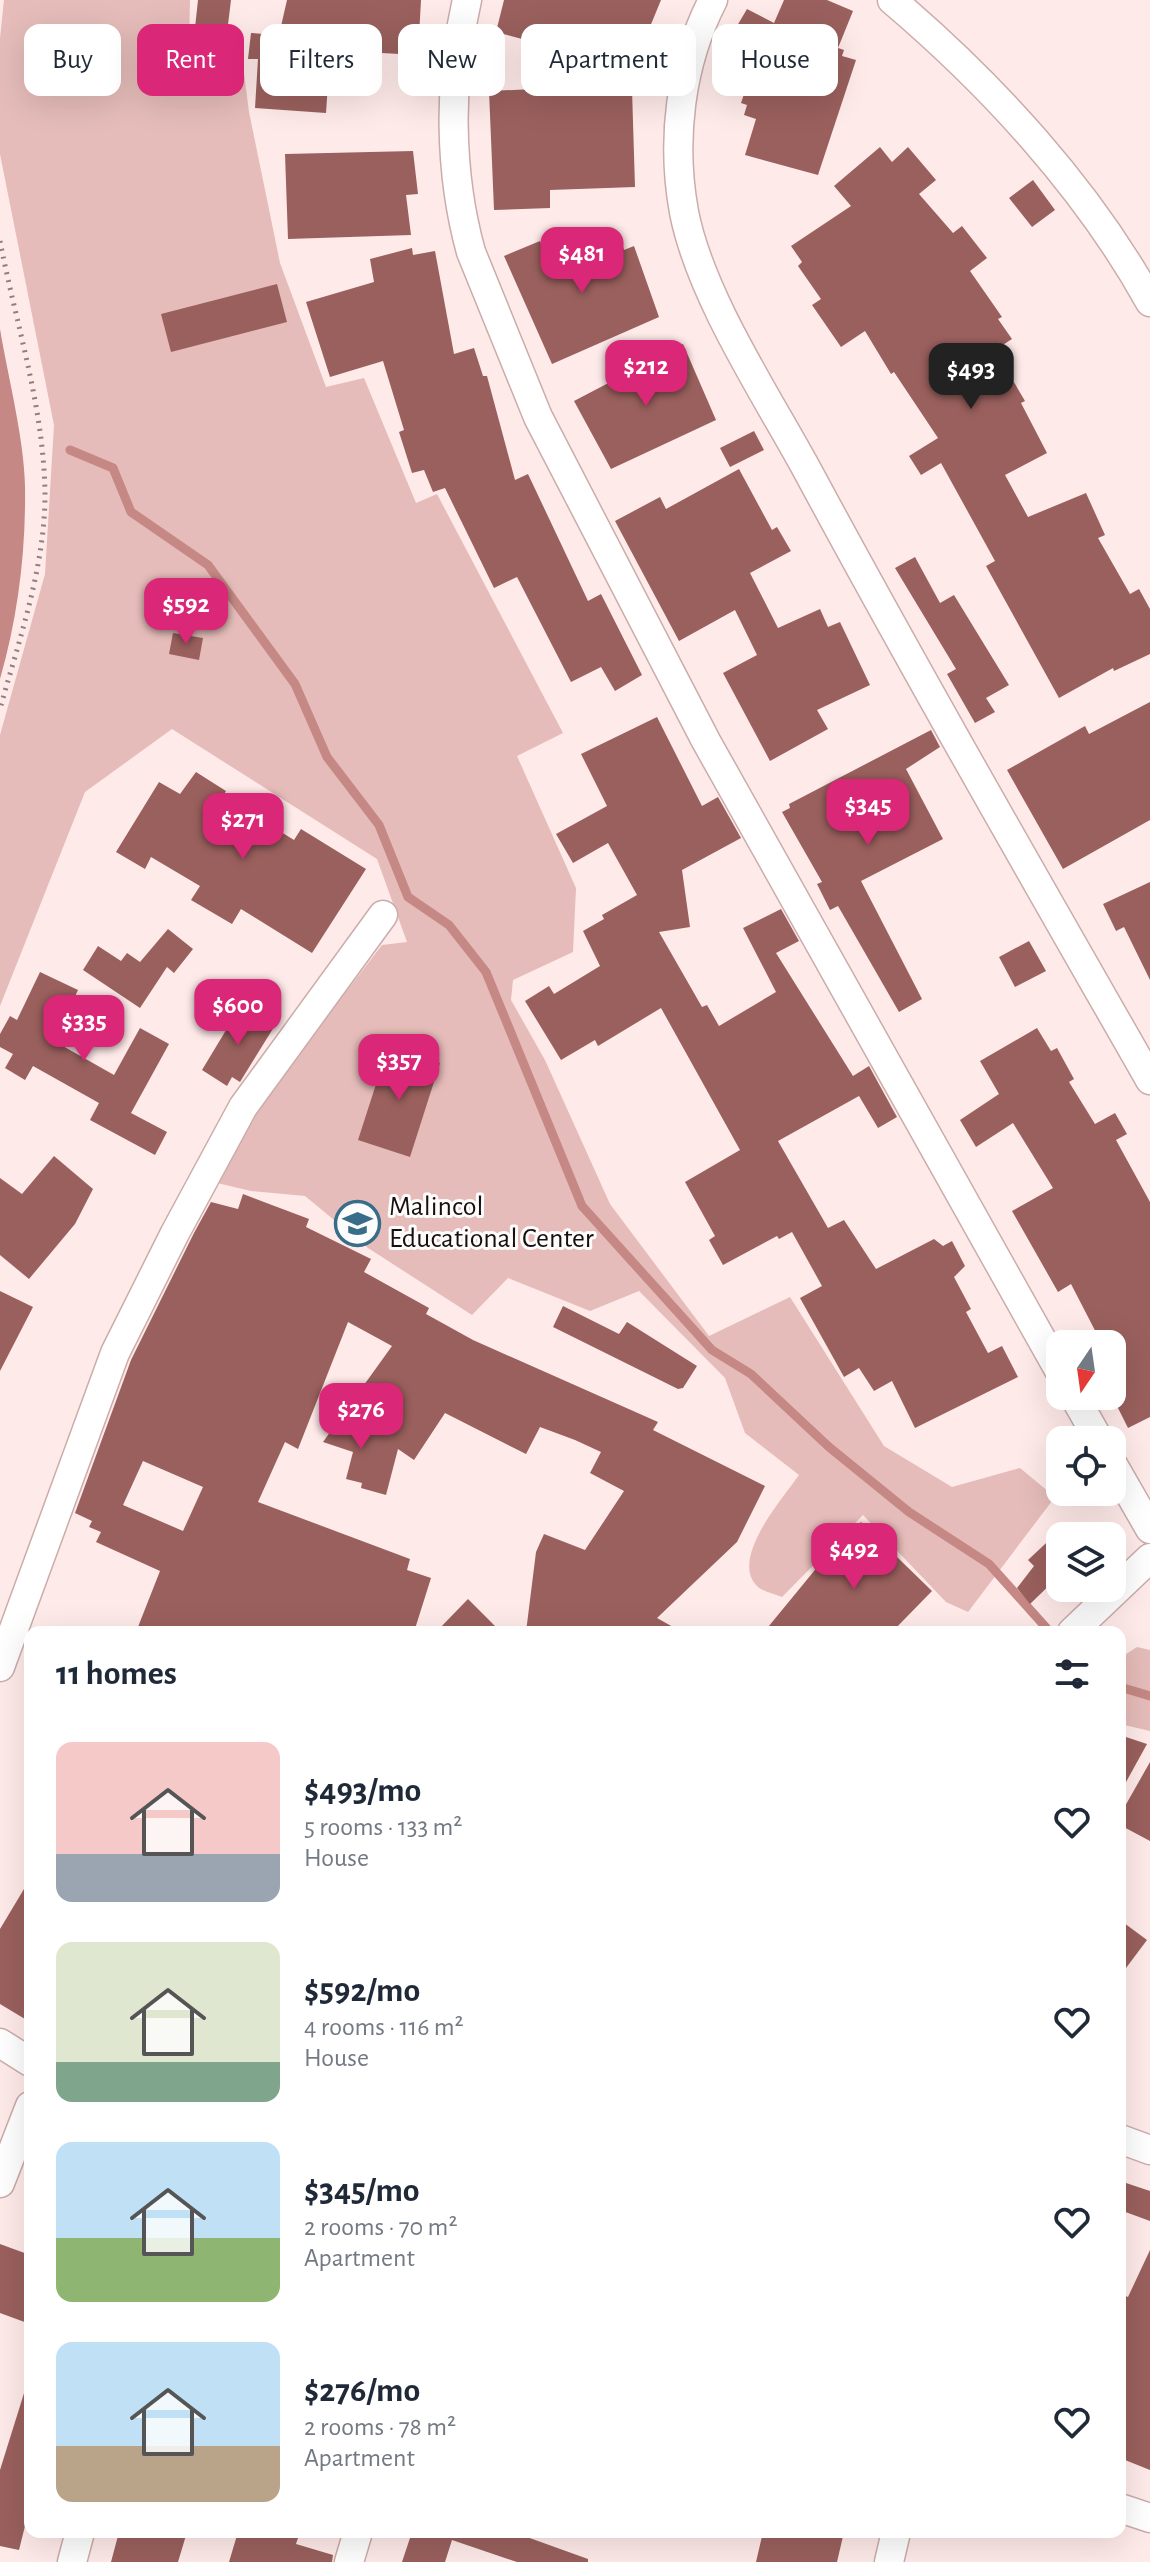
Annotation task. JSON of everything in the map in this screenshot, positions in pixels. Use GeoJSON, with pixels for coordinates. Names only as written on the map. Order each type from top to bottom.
{"type":"FeatureCollection","features":[{"type":"Feature","properties":{"kind":"street"},"geometry":{"type":"LineString","coordinates":[[467,0],[455,74],[456,158],[463,225],[538,417],[706,741],[1046,1347]]}},
{"type":"Feature","properties":{"kind":"street"},"geometry":{"type":"LineString","coordinates":[[713,0],[701,24],[678,122],[684,214],[713,294],[897,637],[1150,1080]]}},
{"type":"Feature","properties":{"kind":"street"},"geometry":{"type":"LineString","coordinates":[[892,0],[997,101],[1066,179],[1134,273],[1150,302]]}},
{"type":"Feature","properties":{"kind":"street"},"geometry":{"type":"LineString","coordinates":[[0,1667],[115,1353],[175,1233],[243,1107],[383,915]]}},
{"type":"Feature","properties":{"kind":"street"},"geometry":{"type":"LineString","coordinates":[[1126,1487],[1150,1529]]}},
{"type":"Feature","properties":{"kind":"street"},"geometry":{"type":"LineString","coordinates":[[1080,1624],[1150,1558]]}},
{"type":"Feature","properties":{"kind":"street"},"geometry":{"type":"LineString","coordinates":[[0,2043],[24,2058]]}},
{"type":"Feature","properties":{"kind":"street"},"geometry":{"type":"LineString","coordinates":[[0,2183],[24,2121]]}},
{"type":"Feature","properties":{"kind":"street"},"geometry":{"type":"LineString","coordinates":[[1126,2141],[1150,2150]]}},
{"type":"Feature","properties":{"kind":"street"},"geometry":{"type":"LineString","coordinates":[[1126,2510],[1150,2518]]}},
{"type":"Feature","properties":{"kind":"street"},"geometry":{"type":"LineString","coordinates":[[72,2562],[78,2538]]}},
{"type":"Feature","properties":{"kind":"street"},"geometry":{"type":"LineString","coordinates":[[349,2562],[356,2538]]}},
{"type":"Feature","properties":{"kind":"street"},"geometry":{"type":"LineString","coordinates":[[889,2562],[895,2538]]}},
{"type":"Feature","properties":{"kind":"path"},"geometry":{"type":"LineString","coordinates":[[0,241],[37,411],[45,495],[33,591],[0,709]]}},
{"type":"Feature","properties":{"kind":"shaded area"},"geometry":{"type":"Polygon","coordinates":[[[4,0],[190,0],[189,24],[137,24],[137,96],[244,96],[244,73],[249,112],[280,263],[326,387],[364,378],[416,503],[437,494],[563,733],[517,756],[576,888],[573,952],[513,980],[511,1000],[545,1060],[610,1204],[709,1336],[790,1297],[884,1446],[952,1487],[1020,1468],[1046,1490],[1048,1506],[968,1612],[946,1602],[863,1515],[782,1597],[758,1587],[750,1575],[754,1546],[771,1513],[799,1475],[745,1433],[725,1378],[639,1291],[590,1311],[508,1278],[472,1315],[368,1248],[305,1196],[251,1191],[213,1182],[247,1120],[382,945],[407,942],[377,859],[172,729],[85,792],[0,1006],[0,735],[45,574],[54,425],[0,154],[0,38],[4,0]]]}},
{"type":"Feature","properties":{"kind":"shaded area"},"geometry":{"type":"Polygon","coordinates":[[[0,329],[19,428],[25,486],[20,584],[0,679],[0,329]]]}},
{"type":"Feature","properties":{"kind":"shaded area"},"geometry":{"type":"Polygon","coordinates":[[[1137,1647],[1150,1650],[1150,1731],[1126,1725],[1126,1654],[1137,1647]]]}},
{"type":"Feature","properties":{"kind":"building"},"geometry":{"type":"Polygon","coordinates":[[[198,0],[231,0],[228,24],[195,24],[198,0]]]}},
{"type":"Feature","properties":{"kind":"building"},"geometry":{"type":"Polygon","coordinates":[[[287,0],[421,0],[420,24],[398,24],[398,54],[382,53],[382,24],[282,24],[287,0]]]}},
{"type":"Feature","properties":{"kind":"building"},"geometry":{"type":"Polygon","coordinates":[[[504,0],[661,0],[651,24],[521,24],[521,39],[505,34],[505,24],[498,24],[504,0]]]}},
{"type":"Feature","properties":{"kind":"building"},"geometry":{"type":"Polygon","coordinates":[[[784,0],[827,0],[853,11],[838,48],[838,24],[738,24],[747,9],[774,23],[784,0]]]}},
{"type":"Feature","properties":{"kind":"building"},"geometry":{"type":"Polygon","coordinates":[[[251,33],[260,34],[260,96],[327,96],[326,113],[255,108],[258,59],[248,59],[251,33]]]}},
{"type":"Feature","properties":{"kind":"building"},"geometry":{"type":"Polygon","coordinates":[[[838,48],[844,50],[842,56],[856,60],[818,175],[745,155],[756,119],[744,115],[747,105],[741,103],[743,96],[838,96],[838,48]]]}},
{"type":"Feature","properties":{"kind":"building"},"geometry":{"type":"Polygon","coordinates":[[[505,90],[521,90],[521,96],[632,96],[635,187],[550,190],[550,208],[494,210],[489,96],[505,96],[505,90]]]}},
{"type":"Feature","properties":{"kind":"building"},"geometry":{"type":"Polygon","coordinates":[[[880,147],[892,162],[908,147],[936,180],[919,194],[953,233],[962,226],[987,258],[970,271],[1002,317],[998,319],[1012,339],[995,350],[1025,401],[1021,403],[1047,453],[1005,475],[1028,517],[1086,493],[1105,535],[1098,538],[1130,594],[1139,589],[1150,609],[1150,654],[1114,671],[1113,668],[1059,698],[986,566],[995,561],[941,463],[921,475],[909,456],[938,438],[894,372],[891,374],[865,331],[841,347],[812,305],[821,299],[798,266],[802,262],[791,246],[851,206],[834,186],[880,147]]]}},
{"type":"Feature","properties":{"kind":"building"},"geometry":{"type":"Polygon","coordinates":[[[413,151],[418,194],[406,195],[411,235],[288,239],[285,154],[413,151]]]}},
{"type":"Feature","properties":{"kind":"building"},"geometry":{"type":"Polygon","coordinates":[[[1033,180],[1055,210],[1032,227],[1009,198],[1033,180]]]}},
{"type":"Feature","properties":{"kind":"building"},"geometry":{"type":"Polygon","coordinates":[[[620,238],[624,250],[634,246],[659,317],[552,364],[504,256],[540,241],[549,263],[620,238]]]}},
{"type":"Feature","properties":{"kind":"building"},"geometry":{"type":"Polygon","coordinates":[[[412,248],[413,255],[435,251],[454,354],[474,348],[483,376],[487,376],[515,480],[528,474],[588,601],[601,594],[642,675],[615,691],[601,667],[571,682],[517,577],[494,588],[445,488],[433,492],[424,470],[412,473],[399,432],[404,430],[383,361],[330,377],[306,302],[374,282],[370,259],[412,248]]]}},
{"type":"Feature","properties":{"kind":"building"},"geometry":{"type":"Polygon","coordinates":[[[277,284],[287,322],[171,352],[161,314],[277,284]]]}},
{"type":"Feature","properties":{"kind":"building"},"geometry":{"type":"Polygon","coordinates":[[[683,344],[716,420],[611,469],[574,401],[683,344]]]}},
{"type":"Feature","properties":{"kind":"building"},"geometry":{"type":"Polygon","coordinates":[[[754,431],[764,450],[730,467],[720,448],[754,431]]]}},
{"type":"Feature","properties":{"kind":"building"},"geometry":{"type":"Polygon","coordinates":[[[739,469],[772,530],[777,527],[791,551],[750,573],[778,628],[820,609],[828,627],[840,622],[870,685],[817,710],[828,729],[770,761],[723,673],[757,655],[735,610],[679,641],[615,521],[660,497],[666,509],[739,469]]]}},
{"type":"Feature","properties":{"kind":"building"},"geometry":{"type":"Polygon","coordinates":[[[915,557],[940,603],[954,595],[1009,685],[986,698],[995,712],[975,723],[947,674],[956,669],[895,568],[915,557]]]}},
{"type":"Feature","properties":{"kind":"building"},"geometry":{"type":"Polygon","coordinates":[[[173,633],[203,638],[199,660],[169,654],[173,633]]]}},
{"type":"Feature","properties":{"kind":"building"},"geometry":{"type":"Polygon","coordinates":[[[1150,702],[1150,820],[1063,869],[1007,770],[1085,726],[1089,734],[1150,702]]]}},
{"type":"Feature","properties":{"kind":"building"},"geometry":{"type":"Polygon","coordinates":[[[657,717],[702,806],[718,797],[741,838],[682,870],[690,927],[659,932],[702,1007],[707,1005],[719,1026],[776,992],[743,928],[781,909],[799,941],[776,953],[853,1076],[869,1066],[897,1117],[878,1128],[859,1096],[778,1141],[828,1228],[844,1220],[876,1269],[934,1239],[943,1246],[952,1241],[965,1266],[954,1277],[971,1309],[966,1312],[988,1353],[1002,1346],[1018,1377],[915,1428],[892,1381],[874,1391],[859,1368],[844,1377],[800,1298],[822,1286],[792,1232],[779,1239],[777,1236],[723,1265],[709,1240],[715,1236],[685,1182],[740,1150],[661,1008],[598,1046],[595,1040],[561,1060],[525,1001],[549,986],[554,994],[600,966],[583,931],[604,919],[602,915],[637,895],[608,843],[573,863],[556,834],[607,806],[581,754],[657,717]]]}},
{"type":"Feature","properties":{"kind":"building"},"geometry":{"type":"Polygon","coordinates":[[[931,730],[940,747],[906,769],[943,839],[861,881],[922,999],[899,1012],[838,906],[830,910],[817,884],[822,882],[782,812],[790,808],[789,804],[931,730]]]}},
{"type":"Feature","properties":{"kind":"building"},"geometry":{"type":"Polygon","coordinates":[[[196,772],[226,791],[223,796],[294,840],[301,829],[366,869],[312,953],[241,909],[232,924],[191,900],[200,886],[151,857],[145,869],[116,852],[159,782],[180,794],[196,772]]]}},
{"type":"Feature","properties":{"kind":"building"},"geometry":{"type":"Polygon","coordinates":[[[1150,882],[1150,980],[1124,927],[1116,931],[1103,904],[1150,882]]]}},
{"type":"Feature","properties":{"kind":"building"},"geometry":{"type":"Polygon","coordinates":[[[168,929],[193,949],[174,973],[167,967],[140,1008],[83,970],[98,946],[121,961],[127,953],[140,962],[168,929]]]}},
{"type":"Feature","properties":{"kind":"building"},"geometry":{"type":"Polygon","coordinates":[[[1029,941],[1046,971],[1015,987],[999,957],[1029,941]]]}},
{"type":"Feature","properties":{"kind":"building"},"geometry":{"type":"Polygon","coordinates":[[[40,972],[78,990],[54,1041],[114,1075],[140,1028],[169,1044],[131,1113],[167,1132],[155,1155],[90,1120],[99,1103],[33,1066],[25,1080],[5,1068],[13,1054],[0,1047],[0,1034],[10,1016],[17,1020],[40,972]]]}},
{"type":"Feature","properties":{"kind":"building"},"geometry":{"type":"Polygon","coordinates":[[[240,1007],[274,1027],[240,1082],[232,1077],[227,1086],[202,1070],[240,1007]]]}},
{"type":"Feature","properties":{"kind":"building"},"geometry":{"type":"Polygon","coordinates":[[[1037,1028],[1051,1051],[1057,1048],[1074,1079],[1069,1082],[1095,1124],[1115,1113],[1127,1134],[1116,1140],[1150,1202],[1150,1417],[1128,1428],[1119,1410],[1126,1410],[1126,1330],[1095,1330],[1071,1284],[1058,1292],[1012,1211],[1053,1188],[1013,1123],[976,1147],[960,1120],[999,1094],[980,1061],[1037,1028]]]}},
{"type":"Feature","properties":{"kind":"building"},"geometry":{"type":"Polygon","coordinates":[[[388,1047],[440,1063],[410,1157],[358,1140],[388,1047]]]}},
{"type":"Feature","properties":{"kind":"building"},"geometry":{"type":"Polygon","coordinates":[[[54,1156],[93,1189],[75,1224],[29,1279],[0,1255],[0,1178],[22,1194],[54,1156]]]}},
{"type":"Feature","properties":{"kind":"building"},"geometry":{"type":"Polygon","coordinates":[[[243,1194],[309,1219],[306,1227],[371,1259],[364,1272],[429,1308],[426,1314],[473,1340],[658,1422],[653,1430],[765,1486],[737,1542],[657,1618],[671,1626],[527,1626],[536,1552],[544,1534],[585,1550],[624,1491],[590,1473],[601,1452],[575,1440],[540,1427],[526,1454],[445,1413],[414,1460],[398,1449],[386,1495],[361,1488],[362,1483],[346,1479],[353,1452],[323,1442],[392,1346],[348,1322],[298,1449],[285,1442],[258,1502],[410,1559],[407,1570],[431,1578],[416,1626],[138,1626],[160,1571],[96,1542],[101,1532],[89,1527],[92,1521],[75,1513],[131,1360],[211,1202],[238,1209],[243,1194]],[[143,1461],[123,1505],[183,1531],[203,1487],[143,1461]]]}},
{"type":"Feature","properties":{"kind":"building"},"geometry":{"type":"Polygon","coordinates":[[[0,1291],[33,1307],[0,1371],[0,1291]]]}},
{"type":"Feature","properties":{"kind":"building"},"geometry":{"type":"Polygon","coordinates":[[[563,1306],[619,1334],[627,1322],[697,1366],[683,1388],[678,1389],[553,1327],[563,1306]]]}},
{"type":"Feature","properties":{"kind":"building"},"geometry":{"type":"Polygon","coordinates":[[[861,1522],[932,1591],[898,1626],[769,1626],[819,1565],[861,1522]]]}},
{"type":"Feature","properties":{"kind":"building"},"geometry":{"type":"Polygon","coordinates":[[[1046,1543],[1046,1589],[1030,1604],[1017,1588],[1034,1566],[1028,1560],[1046,1543]]]}},
{"type":"Feature","properties":{"kind":"building"},"geometry":{"type":"Polygon","coordinates":[[[468,1599],[495,1626],[442,1626],[468,1599]]]}},
{"type":"Feature","properties":{"kind":"building"},"geometry":{"type":"Polygon","coordinates":[[[1126,1737],[1147,1744],[1126,1782],[1126,1737]]]}},
{"type":"Feature","properties":{"kind":"building"},"geometry":{"type":"Polygon","coordinates":[[[1150,1762],[1150,1841],[1126,1828],[1126,1804],[1150,1762]]]}},
{"type":"Feature","properties":{"kind":"building"},"geometry":{"type":"Polygon","coordinates":[[[24,1889],[24,2018],[0,2004],[0,1929],[24,1889]]]}},
{"type":"Feature","properties":{"kind":"building"},"geometry":{"type":"Polygon","coordinates":[[[1126,1924],[1147,1940],[1126,1968],[1126,1924]]]}},
{"type":"Feature","properties":{"kind":"building"},"geometry":{"type":"Polygon","coordinates":[[[1126,2183],[1150,2191],[1150,2221],[1126,2212],[1126,2183]]]}},
{"type":"Feature","properties":{"kind":"building"},"geometry":{"type":"Polygon","coordinates":[[[0,2244],[24,2253],[24,2322],[0,2313],[0,2244]]]}},
{"type":"Feature","properties":{"kind":"building"},"geometry":{"type":"Polygon","coordinates":[[[1150,2250],[1150,2470],[1126,2460],[1128,2297],[1150,2250]]]}},
{"type":"Feature","properties":{"kind":"building"},"geometry":{"type":"Polygon","coordinates":[[[24,2393],[24,2530],[19,2550],[0,2546],[0,2470],[24,2393]]]}},
{"type":"Feature","properties":{"kind":"building"},"geometry":{"type":"Polygon","coordinates":[[[117,2538],[185,2538],[178,2562],[111,2562],[117,2538]]]}},
{"type":"Feature","properties":{"kind":"building"},"geometry":{"type":"Polygon","coordinates":[[[236,2538],[298,2538],[296,2544],[333,2555],[332,2562],[229,2562],[236,2538]]]}},
{"type":"Feature","properties":{"kind":"building"},"geometry":{"type":"Polygon","coordinates":[[[410,2538],[530,2538],[588,2559],[588,2562],[517,2562],[452,2540],[445,2562],[402,2562],[410,2538]]]}},
{"type":"Feature","properties":{"kind":"building"},"geometry":{"type":"Polygon","coordinates":[[[762,2538],[843,2538],[837,2562],[756,2562],[762,2538]]]}},
{"type":"Feature","properties":{"kind":"waterway"},"geometry":{"type":"LineString","coordinates":[[70,450],[113,468],[131,512],[208,565],[295,684],[327,757],[379,825],[408,897],[449,925],[486,972],[582,1206],[712,1350],[751,1374],[829,1447],[909,1512],[989,1564],[1045,1626]]}},
{"type":"Feature","properties":{"kind":"waterway"},"geometry":{"type":"LineString","coordinates":[[1126,1689],[1150,1696]]}},
{"type":"Feature","properties":{"kind":"place","name":"Malincol Educational Center"},"geometry":{"type":"Point","coordinates":[358,1223]}}]}
